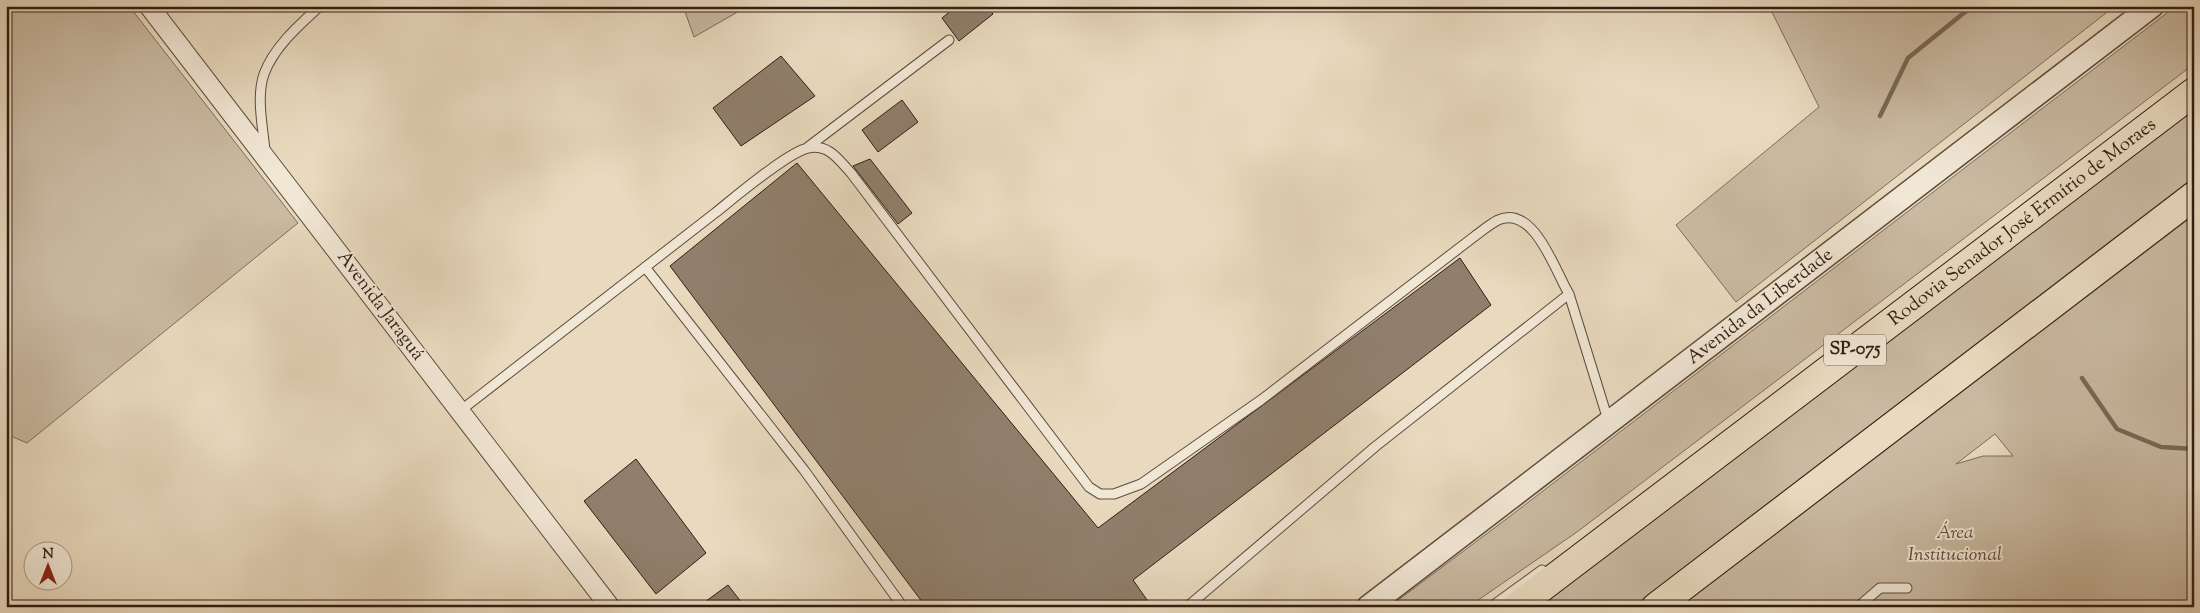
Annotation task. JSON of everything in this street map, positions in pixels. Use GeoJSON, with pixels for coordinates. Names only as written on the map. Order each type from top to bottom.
{"type":"FeatureCollection","features":[{"type":"Feature","properties":{"kind":"highway","name":"Rodovia Senador José Ermírio de Moraes"},"geometry":{"type":"LineString","coordinates":[[1516,607],[2194,92]]}},
{"type":"Feature","properties":{"kind":"highway"},"geometry":{"type":"LineString","coordinates":[[1656,607],[2194,196]]}},
{"type":"Feature","properties":{"kind":"street","name":"Avenida Jaraguá"},"geometry":{"type":"LineString","coordinates":[[149,6],[610,607]]}},
{"type":"Feature","properties":{"kind":"street","name":"Avenida da Liberdade"},"geometry":{"type":"LineString","coordinates":[[1368,607],[2152,6]]}},
{"type":"Feature","properties":{"kind":"lane"},"geometry":{"type":"LineString","coordinates":[[265,156],[261,91],[264,75],[273,55],[303,21],[320,6]]}},
{"type":"Feature","properties":{"kind":"lane"},"geometry":{"type":"LineString","coordinates":[[460,411],[790,156],[806,148],[949,40]]}},
{"type":"Feature","properties":{"kind":"lane"},"geometry":{"type":"LineString","coordinates":[[806,148],[820,147],[831,151],[851,173],[1089,487],[1100,494],[1114,494],[1141,484],[1261,400],[1475,236],[1499,220],[1514,218],[1534,230],[1569,294],[1609,424]]}},
{"type":"Feature","properties":{"kind":"lane"},"geometry":{"type":"LineString","coordinates":[[645,267],[804,470],[903,607]]}},
{"type":"Feature","properties":{"kind":"lane"},"geometry":{"type":"LineString","coordinates":[[1187,607],[1376,446],[1569,294]]}},
{"type":"Feature","properties":{"kind":"lane"},"geometry":{"type":"LineString","coordinates":[[1570,553],[1622,527]]}},
{"type":"Feature","properties":{"kind":"lane"},"geometry":{"type":"LineString","coordinates":[[1492,607],[1553,562]]}},
{"type":"Feature","properties":{"kind":"lane"},"geometry":{"type":"LineString","coordinates":[[1858,607],[1880,588],[1907,588]]}},
{"type":"Feature","properties":{"kind":"green space"},"geometry":{"type":"Polygon","coordinates":[[[6,6],[129,6],[298,223],[27,443],[6,434],[6,6]]]}},
{"type":"Feature","properties":{"kind":"green space"},"geometry":{"type":"Polygon","coordinates":[[[683,6],[748,6],[694,37],[683,6]]]}},
{"type":"Feature","properties":{"kind":"green space"},"geometry":{"type":"Polygon","coordinates":[[[1769,6],[2115,6],[1736,302],[1676,225],[1819,107],[1769,6]]]}},
{"type":"Feature","properties":{"kind":"green space"},"geometry":{"type":"Polygon","coordinates":[[[2176,6],[2194,6],[2194,64],[1577,532],[1468,607],[1389,607],[1509,517],[2176,6]]]}},
{"type":"Feature","properties":{"kind":"green space"},"geometry":{"type":"Polygon","coordinates":[[[2194,102],[2194,177],[1632,607],[1531,607],[2194,102]]]}},
{"type":"Feature","properties":{"kind":"green space","name":"Área Institucional"},"geometry":{"type":"Polygon","coordinates":[[[2194,215],[2194,607],[1680,607],[2194,215]],[[1995,434],[1956,464],[1983,456],[2013,456],[1995,434]]]}},
{"type":"Feature","properties":{"kind":"building"},"geometry":{"type":"Polygon","coordinates":[[[957,6],[988,6],[993,14],[959,41],[942,18],[957,6]]]}},
{"type":"Feature","properties":{"kind":"building"},"geometry":{"type":"Polygon","coordinates":[[[781,56],[815,96],[741,146],[713,108],[781,56]]]}},
{"type":"Feature","properties":{"kind":"building"},"geometry":{"type":"Polygon","coordinates":[[[902,100],[918,122],[878,152],[862,130],[902,100]]]}},
{"type":"Feature","properties":{"kind":"building"},"geometry":{"type":"Polygon","coordinates":[[[870,159],[912,213],[898,224],[853,166],[870,159]]]}},
{"type":"Feature","properties":{"kind":"building"},"geometry":{"type":"Polygon","coordinates":[[[797,163],[1098,528],[1460,258],[1491,305],[1133,580],[1152,607],[926,607],[670,266],[797,163]]]}},
{"type":"Feature","properties":{"kind":"building"},"geometry":{"type":"Polygon","coordinates":[[[636,459],[706,553],[656,594],[584,501],[636,459]]]}},
{"type":"Feature","properties":{"kind":"building"},"geometry":{"type":"Polygon","coordinates":[[[728,585],[745,607],[698,607],[728,585]]]}},
{"type":"Feature","properties":{"kind":"waterway"},"geometry":{"type":"LineString","coordinates":[[1880,116],[1908,58],[1965,12],[1978,6]]}},
{"type":"Feature","properties":{"kind":"waterway"},"geometry":{"type":"LineString","coordinates":[[2082,378],[2117,429],[2161,447],[2194,449]]}}]}
